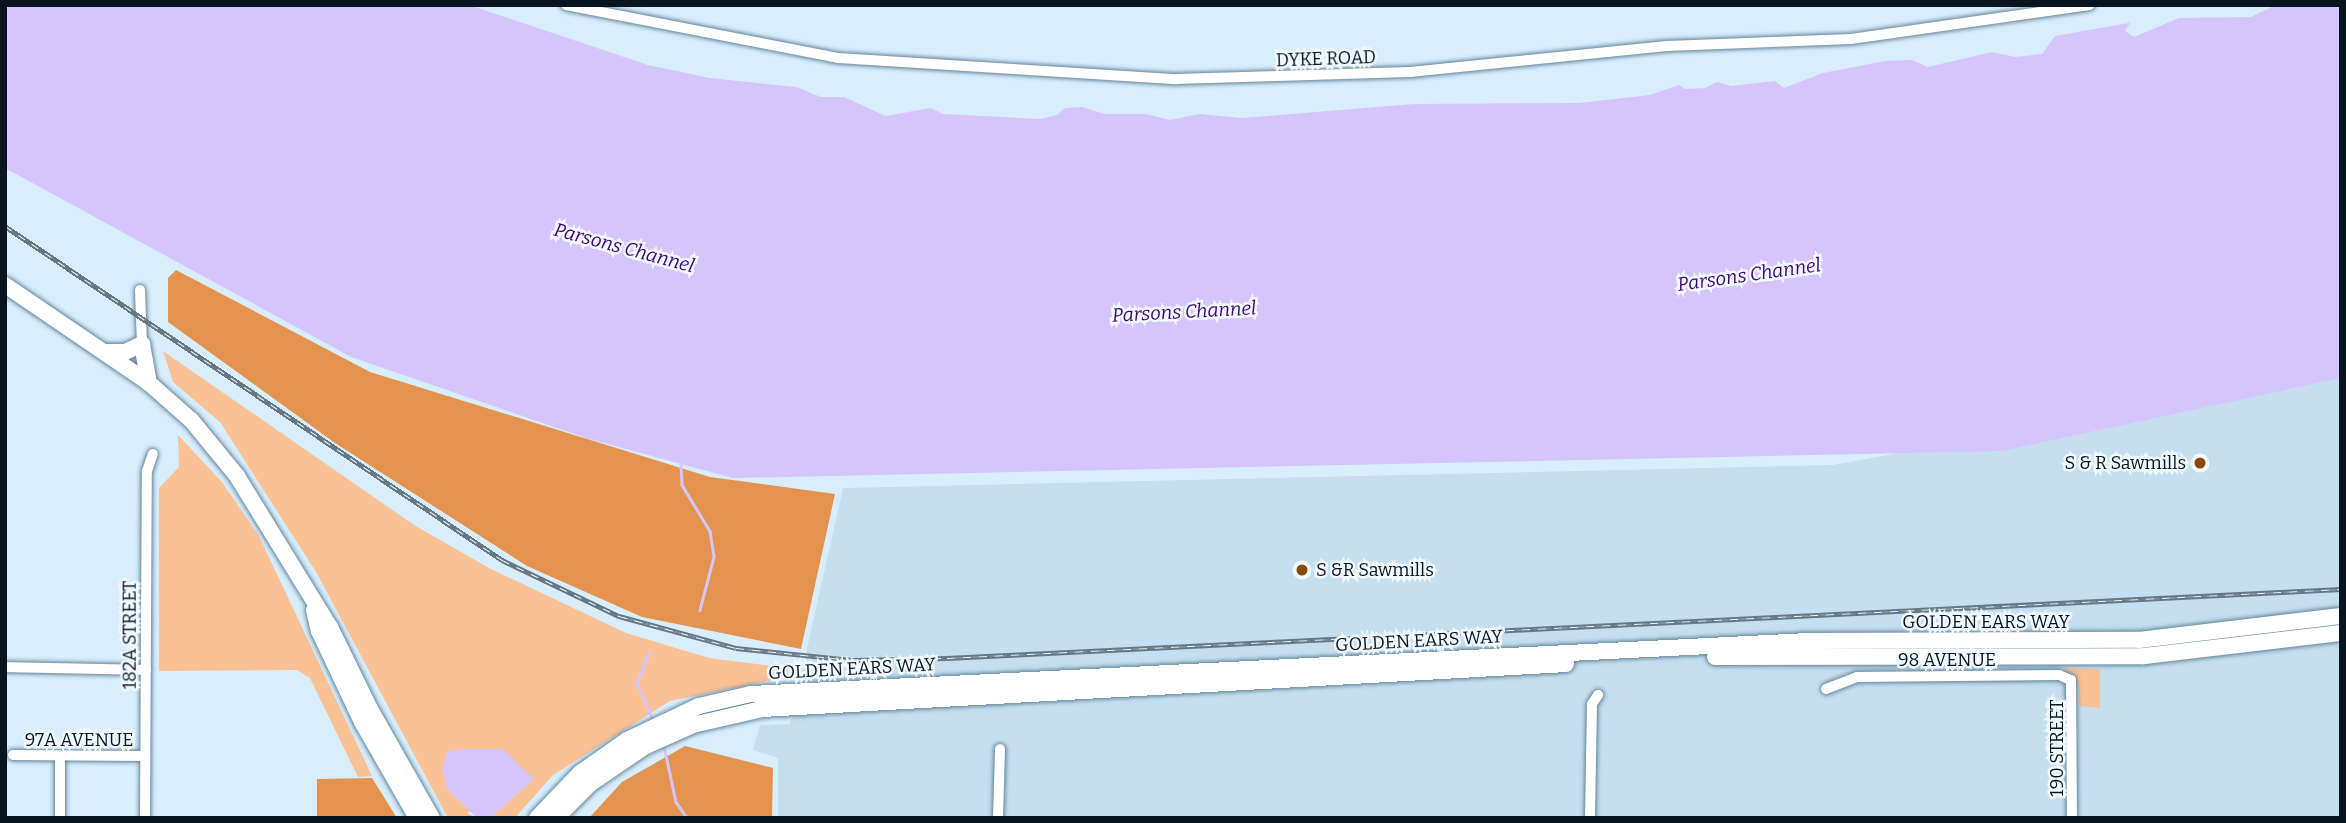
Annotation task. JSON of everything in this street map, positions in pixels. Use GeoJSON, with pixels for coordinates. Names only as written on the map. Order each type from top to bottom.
{"type":"FeatureCollection","features":[{"type":"Feature","properties":{"kind":"main road"},"geometry":{"type":"LineString","coordinates":[[5,285],[149,383],[192,421],[237,475],[270,524],[313,604],[330,627],[370,709],[432,818]]}},
{"type":"Feature","properties":{"kind":"main road"},"geometry":{"type":"LineString","coordinates":[[105,352],[125,352],[142,344],[149,383]]}},
{"type":"Feature","properties":{"kind":"main road"},"geometry":{"type":"LineString","coordinates":[[313,604],[319,631],[351,700],[417,818]]}},
{"type":"Feature","properties":{"kind":"main road","name":"GOLDEN EARS WAY"},"geometry":{"type":"LineString","coordinates":[[537,818],[646,729],[699,706],[780,691],[1770,643],[2139,640],[2341,616]]}},
{"type":"Feature","properties":{"kind":"main road","name":"GOLDEN EARS WAY"},"geometry":{"type":"LineString","coordinates":[[556,818],[606,763],[658,740],[722,717],[782,707],[1729,656],[2144,656],[2341,633]]}},
{"type":"Feature","properties":{"kind":"street","name":"DYKE ROAD"},"geometry":{"type":"LineString","coordinates":[[566,5],[838,58],[1176,79],[1410,72],[1667,46],[1851,39],[2090,5]]}},
{"type":"Feature","properties":{"kind":"street"},"geometry":{"type":"LineString","coordinates":[[141,290],[142,344]]}},
{"type":"Feature","properties":{"kind":"street","name":"182A STREET"},"geometry":{"type":"LineString","coordinates":[[145,818],[147,471],[153,454]]}},
{"type":"Feature","properties":{"kind":"street"},"geometry":{"type":"LineString","coordinates":[[5,667],[146,670]]}},
{"type":"Feature","properties":{"kind":"street","name":"98 AVENUE"},"geometry":{"type":"LineString","coordinates":[[1826,689],[1857,677],[2059,675],[2071,680]]}},
{"type":"Feature","properties":{"kind":"street","name":"190 STREET"},"geometry":{"type":"LineString","coordinates":[[2071,680],[2072,818]]}},
{"type":"Feature","properties":{"kind":"street"},"geometry":{"type":"LineString","coordinates":[[1590,818],[1592,704],[1598,695]]}},
{"type":"Feature","properties":{"kind":"street"},"geometry":{"type":"LineString","coordinates":[[998,818],[1000,750]]}},
{"type":"Feature","properties":{"kind":"street","name":"97A AVENUE"},"geometry":{"type":"LineString","coordinates":[[13,755],[145,756]]}},
{"type":"Feature","properties":{"kind":"street"},"geometry":{"type":"LineString","coordinates":[[60,756],[60,818]]}},
{"type":"Feature","properties":{"kind":"shaded area"},"geometry":{"type":"Polygon","coordinates":[[[176,270],[370,372],[710,477],[835,494],[801,649],[642,617],[527,566],[335,443],[168,322],[168,278],[176,270]]]}},
{"type":"Feature","properties":{"kind":"shaded area"},"geometry":{"type":"Polygon","coordinates":[[[163,351],[414,525],[489,568],[626,633],[709,658],[788,668],[787,677],[670,701],[553,775],[515,818],[490,818],[534,779],[467,813],[477,818],[448,818],[316,572],[220,422],[173,382],[163,351]]]}},
{"type":"Feature","properties":{"kind":"shaded area"},"geometry":{"type":"Polygon","coordinates":[[[2341,372],[2341,818],[778,818],[778,758],[753,750],[760,725],[790,724],[843,488],[1833,465],[2341,372]]]}},
{"type":"Feature","properties":{"kind":"shaded area"},"geometry":{"type":"Polygon","coordinates":[[[178,435],[222,482],[259,536],[372,776],[358,777],[310,678],[297,670],[159,671],[159,488],[179,467],[178,435]]]}},
{"type":"Feature","properties":{"kind":"shaded area"},"geometry":{"type":"Polygon","coordinates":[[[2063,668],[2100,669],[2100,708],[2079,706],[2078,684],[2063,668]]]}},
{"type":"Feature","properties":{"kind":"shaded area"},"geometry":{"type":"Polygon","coordinates":[[[685,746],[773,768],[772,818],[589,818],[622,782],[685,746]]]}},
{"type":"Feature","properties":{"kind":"shaded area"},"geometry":{"type":"Polygon","coordinates":[[[372,778],[397,818],[317,818],[317,779],[372,778]]]}},
{"type":"Feature","properties":{"kind":"water","name":"Parsons Channel"},"geometry":{"type":"Polygon","coordinates":[[[5,5],[469,5],[648,65],[710,78],[796,87],[821,97],[844,97],[886,116],[930,108],[943,114],[1040,119],[1057,115],[1065,108],[1082,107],[1105,114],[1146,114],[1170,120],[1199,114],[1242,118],[1414,104],[1579,103],[1650,95],[1679,85],[1685,89],[1705,88],[1717,82],[1731,86],[1775,81],[1784,88],[1823,73],[1885,61],[1912,60],[1928,67],[1992,52],[2015,57],[2042,54],[2055,36],[2123,24],[2130,23],[2125,31],[2134,37],[2179,18],[2251,17],[2276,5],[2341,5],[2341,378],[2002,451],[733,478],[589,439],[351,357],[5,168],[5,5]]]}},
{"type":"Feature","properties":{"kind":"water"},"geometry":{"type":"Polygon","coordinates":[[[461,749],[503,749],[534,779],[490,818],[477,818],[447,789],[442,770],[447,752],[461,749]]]}},
{"type":"Feature","properties":{"kind":"waterway"},"geometry":{"type":"LineString","coordinates":[[681,464],[682,485],[710,531],[714,557],[700,610]]}},
{"type":"Feature","properties":{"kind":"waterway"},"geometry":{"type":"LineString","coordinates":[[650,652],[637,683],[653,720]]}},
{"type":"Feature","properties":{"kind":"waterway"},"geometry":{"type":"LineString","coordinates":[[664,746],[676,802],[687,818]]}},
{"type":"Feature","properties":{"kind":"railway"},"geometry":{"type":"LineString","coordinates":[[5,226],[502,560],[619,616],[736,648],[853,660],[947,658],[2341,589]]}},
{"type":"Feature","properties":{"kind":"place","name":"S & R Sawmills"},"geometry":{"type":"Point","coordinates":[2200,463]}},
{"type":"Feature","properties":{"kind":"place","name":"S &R Sawmills"},"geometry":{"type":"Point","coordinates":[1302,570]}}]}
